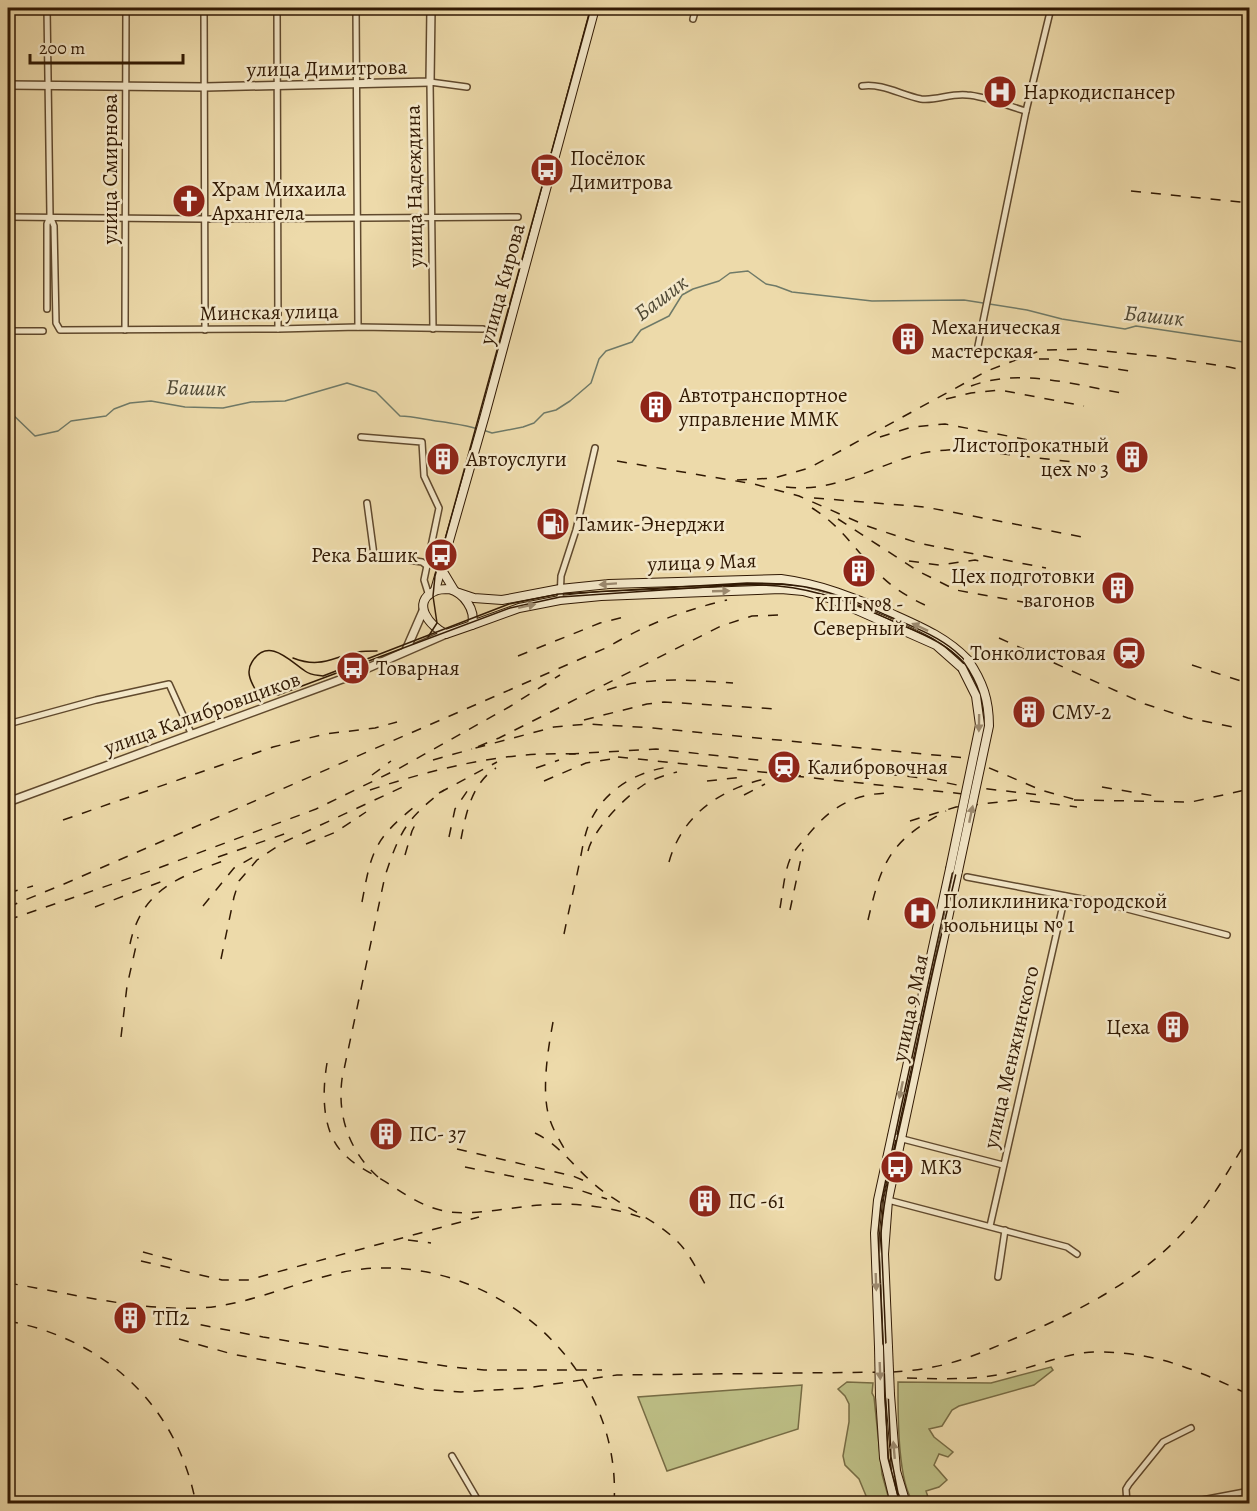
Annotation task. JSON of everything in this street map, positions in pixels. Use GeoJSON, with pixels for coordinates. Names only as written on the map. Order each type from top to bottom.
{"type":"FeatureCollection","features":[{"type":"Feature","properties":{"kind":"main road","name":"улица Кирова"},"geometry":{"type":"LineString","coordinates":[[423,611],[425,600],[435,590],[442,570],[595,8]]}},
{"type":"Feature","properties":{"kind":"main road"},"geometry":{"type":"LineString","coordinates":[[423,611],[433,625],[446,634],[472,625],[472,610],[456,592],[442,570]]}},
{"type":"Feature","properties":{"kind":"main road","name":"улица 9 Мая"},"geometry":{"type":"LineString","coordinates":[[456,592],[474,598],[502,600],[560,589],[609,584],[757,578],[805,582],[841,593],[923,628],[949,644],[968,660],[982,682],[989,709],[989,726],[891,1136],[880,1189],[875,1233],[884,1458],[895,1503]]}},
{"type":"Feature","properties":{"kind":"main road"},"geometry":{"type":"LineString","coordinates":[[435,590],[456,592]]}},
{"type":"Feature","properties":{"kind":"main road","name":"улица 9 Мая"},"geometry":{"type":"LineString","coordinates":[[472,625],[519,608],[560,600],[601,596],[748,590],[803,591],[832,599],[936,645],[962,668],[976,696],[980,725],[954,870],[888,1200],[884,1254],[890,1395],[896,1471],[906,1503]]}},
{"type":"Feature","properties":{"kind":"street"},"geometry":{"type":"LineString","coordinates":[[47,293],[55,293],[54,226],[50,216],[48,8]]}},
{"type":"Feature","properties":{"kind":"street","name":"улица Смирнова"},"geometry":{"type":"LineString","coordinates":[[125,330],[126,8]]}},
{"type":"Feature","properties":{"kind":"street"},"geometry":{"type":"LineString","coordinates":[[204,8],[205,330]]}},
{"type":"Feature","properties":{"kind":"street"},"geometry":{"type":"LineString","coordinates":[[278,8],[276,85],[278,330]]}},
{"type":"Feature","properties":{"kind":"street"},"geometry":{"type":"LineString","coordinates":[[356,8],[358,327]]}},
{"type":"Feature","properties":{"kind":"street","name":"улица Надеждина"},"geometry":{"type":"LineString","coordinates":[[430,8],[432,329]]}},
{"type":"Feature","properties":{"kind":"street"},"geometry":{"type":"LineString","coordinates":[[693,19],[696,8]]}},
{"type":"Feature","properties":{"kind":"street"},"geometry":{"type":"LineString","coordinates":[[978,346],[1026,111],[1051,8]]}},
{"type":"Feature","properties":{"kind":"street","name":"улица Димитрова"},"geometry":{"type":"LineString","coordinates":[[8,85],[205,87],[430,82],[466,87]]}},
{"type":"Feature","properties":{"kind":"street"},"geometry":{"type":"LineString","coordinates":[[862,86],[871,84],[921,99],[968,95],[1026,111]]}},
{"type":"Feature","properties":{"kind":"street"},"geometry":{"type":"LineString","coordinates":[[47,309],[47,224],[50,216]]}},
{"type":"Feature","properties":{"kind":"street"},"geometry":{"type":"LineString","coordinates":[[8,217],[205,219],[518,217]]}},
{"type":"Feature","properties":{"kind":"street","name":"Минская улица"},"geometry":{"type":"LineString","coordinates":[[55,293],[57,327],[63,331],[278,330],[358,327],[483,329]]}},
{"type":"Feature","properties":{"kind":"street"},"geometry":{"type":"LineString","coordinates":[[8,331],[43,332]]}},
{"type":"Feature","properties":{"kind":"street"},"geometry":{"type":"LineString","coordinates":[[361,437],[422,442],[424,476],[439,508],[424,580],[429,596]]}},
{"type":"Feature","properties":{"kind":"street"},"geometry":{"type":"LineString","coordinates":[[560,600],[561,576],[576,530],[594,448]]}},
{"type":"Feature","properties":{"kind":"street"},"geometry":{"type":"LineString","coordinates":[[367,503],[374,555],[422,562],[426,565]]}},
{"type":"Feature","properties":{"kind":"street"},"geometry":{"type":"LineString","coordinates":[[406,650],[423,611]]}},
{"type":"Feature","properties":{"kind":"street","name":"улица Калибровщиков"},"geometry":{"type":"LineString","coordinates":[[8,802],[345,678],[446,634]]}},
{"type":"Feature","properties":{"kind":"street"},"geometry":{"type":"LineString","coordinates":[[8,724],[96,700],[170,684],[191,733]]}},
{"type":"Feature","properties":{"kind":"street"},"geometry":{"type":"LineString","coordinates":[[966,877],[1108,904],[1227,935]]}},
{"type":"Feature","properties":{"kind":"street","name":"улица Менжинского"},"geometry":{"type":"LineString","coordinates":[[990,1226],[1065,896]]}},
{"type":"Feature","properties":{"kind":"street"},"geometry":{"type":"LineString","coordinates":[[891,1136],[1003,1165]]}},
{"type":"Feature","properties":{"kind":"street"},"geometry":{"type":"LineString","coordinates":[[888,1200],[1066,1246],[1077,1254]]}},
{"type":"Feature","properties":{"kind":"street"},"geometry":{"type":"LineString","coordinates":[[998,1277],[1005,1230]]}},
{"type":"Feature","properties":{"kind":"street"},"geometry":{"type":"LineString","coordinates":[[1126,1503],[1126,1489],[1129,1484],[1163,1442],[1191,1428]]}},
{"type":"Feature","properties":{"kind":"street"},"geometry":{"type":"LineString","coordinates":[[452,1456],[480,1503]]}},
{"type":"Feature","properties":{"kind":"street"},"geometry":{"type":"LineString","coordinates":[[1180,1503],[1250,1491]]}},
{"type":"Feature","properties":{"kind":"green space"},"geometry":{"type":"Polygon","coordinates":[[[1051,1367],[1053,1370],[1034,1385],[959,1406],[952,1410],[942,1426],[929,1429],[934,1437],[953,1452],[948,1457],[939,1454],[934,1465],[947,1480],[939,1487],[926,1491],[930,1503],[914,1503],[908,1493],[901,1463],[898,1382],[991,1383],[1051,1367]]]}},
{"type":"Feature","properties":{"kind":"green space"},"geometry":{"type":"Polygon","coordinates":[[[847,1382],[873,1383],[872,1393],[882,1474],[890,1503],[869,1503],[859,1479],[845,1465],[843,1456],[849,1422],[849,1404],[838,1389],[847,1382]]]}},
{"type":"Feature","properties":{"kind":"green space"},"geometry":{"type":"Polygon","coordinates":[[[802,1385],[798,1429],[667,1471],[638,1397],[802,1385]]]}},
{"type":"Feature","properties":{"kind":"waterway","name":"Башик"},"geometry":{"type":"LineString","coordinates":[[483,430],[492,433],[523,427],[534,423],[544,413],[556,410],[591,383],[599,359],[606,351],[632,342],[641,330],[669,316],[682,295],[719,281],[730,273],[748,271],[766,284],[792,292],[872,301],[964,300],[1125,329],[1136,326],[1250,343]]}},
{"type":"Feature","properties":{"kind":"waterway","name":"Башик"},"geometry":{"type":"LineString","coordinates":[[8,410],[35,436],[58,431],[71,421],[106,416],[114,409],[130,403],[151,401],[185,407],[223,408],[251,402],[285,401],[347,383],[376,392],[400,416],[478,429]]}},
{"type":"Feature","properties":{"kind":"tram line"},"geometry":{"type":"LineString","coordinates":[[428,637],[437,623],[433,596],[435,576],[591,8]]}},
{"type":"Feature","properties":{"kind":"tram line"},"geometry":{"type":"LineString","coordinates":[[900,1504],[888,1458],[878,1233],[881,1203],[900,1112],[982,738],[983,718],[979,691],[965,665],[933,639],[853,604],[794,588],[757,585],[560,597],[510,608],[278,695],[268,696],[253,686],[249,669],[258,655],[265,651],[279,653],[307,672],[323,676],[509,604],[559,594],[762,583],[806,587],[862,605],[934,637],[955,651],[969,666],[984,698],[986,729],[982,761],[895,1149],[881,1233],[891,1457],[898,1493],[903,1504]]}},
{"type":"Feature","properties":{"kind":"tram line"},"geometry":{"type":"LineString","coordinates":[[293,658],[319,662],[358,652],[377,651]]}},
{"type":"Feature","properties":{"kind":"railway"},"geometry":{"type":"LineString","coordinates":[[1131,191],[1250,203]]}},
{"type":"Feature","properties":{"kind":"railway"},"geometry":{"type":"LineString","coordinates":[[737,480],[774,478],[809,468],[987,371],[1042,350],[1084,349],[1155,356],[1250,372]]}},
{"type":"Feature","properties":{"kind":"railway"},"geometry":{"type":"LineString","coordinates":[[1039,359],[1054,359],[1136,372]]}},
{"type":"Feature","properties":{"kind":"railway"},"geometry":{"type":"LineString","coordinates":[[971,386],[1010,378],[1029,378],[1128,394]]}},
{"type":"Feature","properties":{"kind":"railway"},"geometry":{"type":"LineString","coordinates":[[946,399],[971,393],[1000,390],[1084,406]]}},
{"type":"Feature","properties":{"kind":"railway"},"geometry":{"type":"LineString","coordinates":[[880,437],[912,427],[945,424],[1076,449]]}},
{"type":"Feature","properties":{"kind":"railway"},"geometry":{"type":"LineString","coordinates":[[786,487],[803,488],[836,483],[915,455],[944,450],[961,449],[1073,462]]}},
{"type":"Feature","properties":{"kind":"railway"},"geometry":{"type":"LineString","coordinates":[[617,461],[754,484],[799,496],[867,526],[918,543],[1046,568]]}},
{"type":"Feature","properties":{"kind":"railway"},"geometry":{"type":"LineString","coordinates":[[814,498],[925,507],[1088,538]]}},
{"type":"Feature","properties":{"kind":"railway"},"geometry":{"type":"LineString","coordinates":[[812,508],[835,526],[883,578],[902,593],[927,606]]}},
{"type":"Feature","properties":{"kind":"railway"},"geometry":{"type":"LineString","coordinates":[[838,519],[918,571],[956,590],[1039,605]]}},
{"type":"Feature","properties":{"kind":"railway"},"geometry":{"type":"LineString","coordinates":[[909,561],[939,565],[980,561]]}},
{"type":"Feature","properties":{"kind":"railway"},"geometry":{"type":"LineString","coordinates":[[8,907],[608,647],[651,625],[696,608],[727,600]]}},
{"type":"Feature","properties":{"kind":"railway"},"geometry":{"type":"LineString","coordinates":[[778,615],[752,616],[721,626],[499,738],[472,749],[554,727],[588,724],[653,728],[966,758],[1041,790],[1080,801]]}},
{"type":"Feature","properties":{"kind":"railway"},"geometry":{"type":"LineString","coordinates":[[518,656],[600,623],[624,617]]}},
{"type":"Feature","properties":{"kind":"railway"},"geometry":{"type":"LineString","coordinates":[[999,638],[1145,704],[1188,718],[1238,728]]}},
{"type":"Feature","properties":{"kind":"railway"},"geometry":{"type":"LineString","coordinates":[[1192,665],[1250,684]]}},
{"type":"Feature","properties":{"kind":"railway"},"geometry":{"type":"LineString","coordinates":[[8,920],[153,870],[316,809],[398,769],[509,707],[560,675]]}},
{"type":"Feature","properties":{"kind":"railway"},"geometry":{"type":"LineString","coordinates":[[607,690],[654,681],[733,683]]}},
{"type":"Feature","properties":{"kind":"railway"},"geometry":{"type":"LineString","coordinates":[[584,720],[664,702],[777,709]]}},
{"type":"Feature","properties":{"kind":"railway"},"geometry":{"type":"LineString","coordinates":[[63,820],[273,747],[325,734],[375,728],[397,722]]}},
{"type":"Feature","properties":{"kind":"railway"},"geometry":{"type":"LineString","coordinates":[[433,760],[472,749]]}},
{"type":"Feature","properties":{"kind":"railway"},"geometry":{"type":"LineString","coordinates":[[569,754],[656,749],[923,778],[962,786],[1041,795]]}},
{"type":"Feature","properties":{"kind":"railway"},"geometry":{"type":"LineString","coordinates":[[370,790],[446,768],[497,758],[576,754]]}},
{"type":"Feature","properties":{"kind":"railway"},"geometry":{"type":"LineString","coordinates":[[618,757],[801,776]]}},
{"type":"Feature","properties":{"kind":"railway"},"geometry":{"type":"LineString","coordinates":[[544,781],[586,763],[611,759]]}},
{"type":"Feature","properties":{"kind":"railway"},"geometry":{"type":"LineString","coordinates":[[536,768],[559,760]]}},
{"type":"Feature","properties":{"kind":"railway"},"geometry":{"type":"LineString","coordinates":[[372,775],[391,761]]}},
{"type":"Feature","properties":{"kind":"railway"},"geometry":{"type":"LineString","coordinates":[[439,793],[497,762]]}},
{"type":"Feature","properties":{"kind":"railway"},"geometry":{"type":"LineString","coordinates":[[564,934],[588,826],[599,806],[625,782],[647,772],[669,767]]}},
{"type":"Feature","properties":{"kind":"railway"},"geometry":{"type":"LineString","coordinates":[[461,839],[471,799],[481,782],[496,768]]}},
{"type":"Feature","properties":{"kind":"railway"},"geometry":{"type":"LineString","coordinates":[[588,851],[603,824],[627,798],[650,781],[677,772]]}},
{"type":"Feature","properties":{"kind":"railway"},"geometry":{"type":"LineString","coordinates":[[794,776],[964,794]]}},
{"type":"Feature","properties":{"kind":"railway"},"geometry":{"type":"LineString","coordinates":[[707,781],[743,777]]}},
{"type":"Feature","properties":{"kind":"railway"},"geometry":{"type":"LineString","coordinates":[[669,862],[675,844],[684,829],[708,804],[738,787],[773,777]]}},
{"type":"Feature","properties":{"kind":"railway"},"geometry":{"type":"LineString","coordinates":[[449,837],[455,809],[472,784]]}},
{"type":"Feature","properties":{"kind":"railway"},"geometry":{"type":"LineString","coordinates":[[744,795],[765,784]]}},
{"type":"Feature","properties":{"kind":"railway"},"geometry":{"type":"LineString","coordinates":[[221,959],[239,881],[257,860],[284,842],[407,785]]}},
{"type":"Feature","properties":{"kind":"railway"},"geometry":{"type":"LineString","coordinates":[[1102,787],[1155,796]]}},
{"type":"Feature","properties":{"kind":"railway"},"geometry":{"type":"LineString","coordinates":[[1074,800],[1191,802],[1250,789]]}},
{"type":"Feature","properties":{"kind":"railway"},"geometry":{"type":"LineString","coordinates":[[378,1177],[360,1156],[348,1133],[342,1107],[342,1079],[390,861],[406,827],[421,809],[444,790]]}},
{"type":"Feature","properties":{"kind":"railway"},"geometry":{"type":"LineString","coordinates":[[780,908],[785,876],[791,857],[816,825],[843,804],[863,796],[888,793]]}},
{"type":"Feature","properties":{"kind":"railway"},"geometry":{"type":"LineString","coordinates":[[910,821],[956,807],[1017,800]]}},
{"type":"Feature","properties":{"kind":"railway"},"geometry":{"type":"LineString","coordinates":[[1030,801],[1077,807]]}},
{"type":"Feature","properties":{"kind":"railway"},"geometry":{"type":"LineString","coordinates":[[362,902],[368,872],[376,849],[389,829],[413,808]]}},
{"type":"Feature","properties":{"kind":"railway"},"geometry":{"type":"LineString","coordinates":[[868,920],[878,882],[891,854],[912,832],[946,811]]}},
{"type":"Feature","properties":{"kind":"railway"},"geometry":{"type":"LineString","coordinates":[[306,844],[336,832],[366,812]]}},
{"type":"Feature","properties":{"kind":"railway"},"geometry":{"type":"LineString","coordinates":[[405,855],[418,819]]}},
{"type":"Feature","properties":{"kind":"railway"},"geometry":{"type":"LineString","coordinates":[[218,857],[293,831]]}},
{"type":"Feature","properties":{"kind":"railway"},"geometry":{"type":"LineString","coordinates":[[790,910],[803,849]]}},
{"type":"Feature","properties":{"kind":"railway"},"geometry":{"type":"LineString","coordinates":[[203,906],[234,868],[257,855]]}},
{"type":"Feature","properties":{"kind":"railway"},"geometry":{"type":"LineString","coordinates":[[130,944],[144,909],[154,897],[180,879],[229,859]]}},
{"type":"Feature","properties":{"kind":"railway"},"geometry":{"type":"LineString","coordinates":[[95,907],[168,879]]}},
{"type":"Feature","properties":{"kind":"railway"},"geometry":{"type":"LineString","coordinates":[[8,893],[33,886]]}},
{"type":"Feature","properties":{"kind":"railway"},"geometry":{"type":"LineString","coordinates":[[121,1037],[127,986],[138,937]]}},
{"type":"Feature","properties":{"kind":"railway"},"geometry":{"type":"LineString","coordinates":[[553,1022],[546,1068],[546,1103],[551,1122],[564,1148]]}},
{"type":"Feature","properties":{"kind":"railway"},"geometry":{"type":"LineString","coordinates":[[327,1063],[324,1087],[325,1113],[338,1148],[357,1165],[418,1202],[434,1208],[462,1213],[555,1204],[582,1205],[609,1209],[648,1220]]}},
{"type":"Feature","properties":{"kind":"railway"},"geometry":{"type":"LineString","coordinates":[[535,1133],[559,1150],[604,1192],[657,1225],[677,1241],[691,1258],[709,1291]]}},
{"type":"Feature","properties":{"kind":"railway"},"geometry":{"type":"LineString","coordinates":[[179,1339],[232,1354],[326,1372],[422,1389],[461,1392],[526,1388],[617,1375],[893,1372],[928,1368],[973,1356],[1035,1330],[1107,1293],[1129,1279],[1171,1245],[1198,1216],[1250,1135]]}},
{"type":"Feature","properties":{"kind":"railway"},"geometry":{"type":"LineString","coordinates":[[457,1149],[573,1176],[587,1182]]}},
{"type":"Feature","properties":{"kind":"railway"},"geometry":{"type":"LineString","coordinates":[[465,1167],[576,1189],[607,1199]]}},
{"type":"Feature","properties":{"kind":"railway"},"geometry":{"type":"LineString","coordinates":[[141,1261],[222,1280],[248,1280],[479,1217]]}},
{"type":"Feature","properties":{"kind":"railway"},"geometry":{"type":"LineString","coordinates":[[408,1240],[431,1243]]}},
{"type":"Feature","properties":{"kind":"railway"},"geometry":{"type":"LineString","coordinates":[[143,1252],[180,1262]]}},
{"type":"Feature","properties":{"kind":"railway"},"geometry":{"type":"LineString","coordinates":[[8,1283],[128,1304],[200,1308],[221,1306],[322,1277],[363,1269],[412,1270],[460,1281],[503,1302],[542,1330],[574,1366],[597,1408],[611,1454],[614,1504]]}},
{"type":"Feature","properties":{"kind":"railway"},"geometry":{"type":"LineString","coordinates":[[8,1321],[43,1330],[76,1343],[105,1361],[131,1382],[154,1407],[172,1436],[186,1468],[196,1504]]}},
{"type":"Feature","properties":{"kind":"railway"},"geometry":{"type":"LineString","coordinates":[[181,1321],[263,1337],[452,1367],[484,1370],[602,1370]]}},
{"type":"Feature","properties":{"kind":"railway"},"geometry":{"type":"LineString","coordinates":[[907,1378],[955,1379],[991,1376],[1061,1357],[1097,1352],[1119,1353],[1139,1355],[1176,1364],[1250,1395]]}},
{"type":"Feature","properties":{"kind":"place","name":"Наркодиспансер"},"geometry":{"type":"Point","coordinates":[1000,92]}},
{"type":"Feature","properties":{"kind":"place","name":"Посёлок Димитрова"},"geometry":{"type":"Point","coordinates":[547,170]}},
{"type":"Feature","properties":{"kind":"place","name":"Храм Михаила Архангела"},"geometry":{"type":"Point","coordinates":[189,201]}},
{"type":"Feature","properties":{"kind":"place","name":"Механическая мастерская"},"geometry":{"type":"Point","coordinates":[908,339]}},
{"type":"Feature","properties":{"kind":"place","name":"Автотранспортное управление ММК"},"geometry":{"type":"Point","coordinates":[656,407]}},
{"type":"Feature","properties":{"kind":"place","name":"Листопрокатный цех № 3"},"geometry":{"type":"Point","coordinates":[1132,457]}},
{"type":"Feature","properties":{"kind":"place","name":"Автоуслуги"},"geometry":{"type":"Point","coordinates":[443,459]}},
{"type":"Feature","properties":{"kind":"place","name":"Тамик-Энерджи"},"geometry":{"type":"Point","coordinates":[553,524]}},
{"type":"Feature","properties":{"kind":"place","name":"Река Башик"},"geometry":{"type":"Point","coordinates":[441,555]}},
{"type":"Feature","properties":{"kind":"place","name":"КПП №8 - Северный"},"geometry":{"type":"Point","coordinates":[859,571]}},
{"type":"Feature","properties":{"kind":"place","name":"Цех подготовки вагонов"},"geometry":{"type":"Point","coordinates":[1118,588]}},
{"type":"Feature","properties":{"kind":"place","name":"Тонколистовая"},"geometry":{"type":"Point","coordinates":[1129,653]}},
{"type":"Feature","properties":{"kind":"place","name":"Товарная"},"geometry":{"type":"Point","coordinates":[353,668]}},
{"type":"Feature","properties":{"kind":"place","name":"СМУ-2"},"geometry":{"type":"Point","coordinates":[1029,712]}},
{"type":"Feature","properties":{"kind":"place","name":"Калибровочная"},"geometry":{"type":"Point","coordinates":[784,767]}},
{"type":"Feature","properties":{"kind":"place","name":"Поликлиника городской юольницы № 1"},"geometry":{"type":"Point","coordinates":[920,913]}},
{"type":"Feature","properties":{"kind":"place","name":"Цеха"},"geometry":{"type":"Point","coordinates":[1173,1027]}},
{"type":"Feature","properties":{"kind":"place","name":"ПС- 37"},"geometry":{"type":"Point","coordinates":[386,1134]}},
{"type":"Feature","properties":{"kind":"place","name":"МКЗ"},"geometry":{"type":"Point","coordinates":[897,1167]}},
{"type":"Feature","properties":{"kind":"place","name":"ПС -61"},"geometry":{"type":"Point","coordinates":[705,1201]}},
{"type":"Feature","properties":{"kind":"place","name":"ТП2"},"geometry":{"type":"Point","coordinates":[130,1318]}}]}
